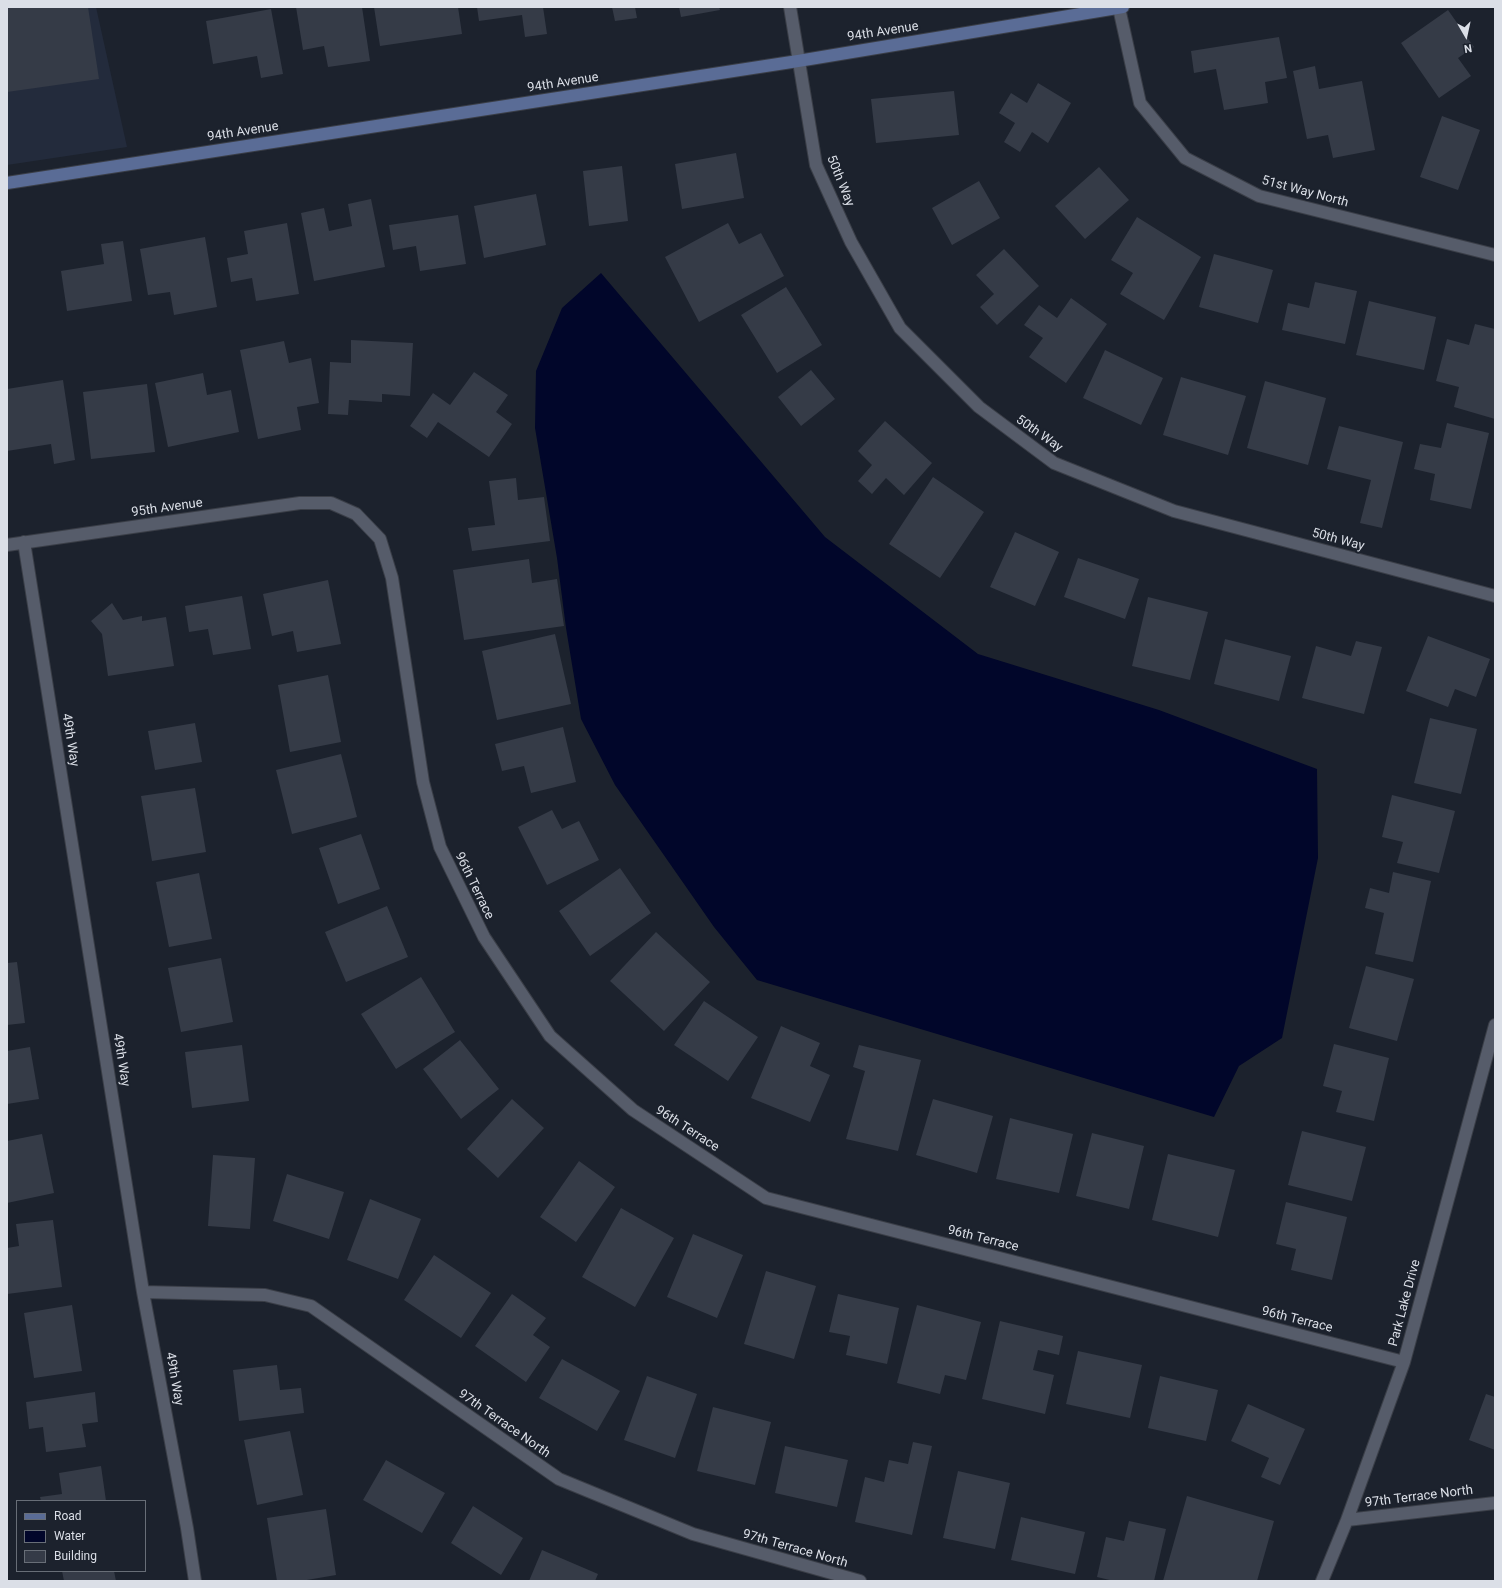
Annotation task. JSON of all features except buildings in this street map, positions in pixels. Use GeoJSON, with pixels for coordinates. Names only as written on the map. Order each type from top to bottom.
{"type":"FeatureCollection","features":[{"type":"Feature","properties":{"kind":"street","name":"50th Way"},"geometry":{"type":"LineString","coordinates":[[790,7],[816,165],[851,242],[900,328],[979,407],[1054,463],[1174,511],[1495,596]]}},
{"type":"Feature","properties":{"kind":"street","name":"94th Avenue"},"geometry":{"type":"LineString","coordinates":[[7,183],[798,61],[1121,7]]}},
{"type":"Feature","properties":{"kind":"street","name":"51st Way North"},"geometry":{"type":"LineString","coordinates":[[1121,7],[1140,102],[1185,158],[1259,196],[1495,255]]}},
{"type":"Feature","properties":{"kind":"street","name":"95th Avenue"},"geometry":{"type":"LineString","coordinates":[[7,545],[300,503],[331,503]]}},
{"type":"Feature","properties":{"kind":"street","name":"96th Terrace"},"geometry":{"type":"LineString","coordinates":[[331,503],[356,514],[380,539],[392,578],[423,782],[440,848],[484,937],[550,1036],[633,1110],[766,1198],[1404,1362]]}},
{"type":"Feature","properties":{"kind":"street","name":"49th Way"},"geometry":{"type":"LineString","coordinates":[[24,542],[143,1292],[186,1520],[195,1581]]}},
{"type":"Feature","properties":{"kind":"street","name":"Park Lake Drive"},"geometry":{"type":"LineString","coordinates":[[1322,1581],[1347,1520],[1404,1362],[1495,1025]]}},
{"type":"Feature","properties":{"kind":"street","name":"97th Terrace North"},"geometry":{"type":"LineString","coordinates":[[143,1292],[265,1295],[311,1306],[559,1479],[693,1534],[860,1581]]}},
{"type":"Feature","properties":{"kind":"street","name":"97th Terrace North"},"geometry":{"type":"LineString","coordinates":[[1347,1520],[1495,1503]]}},
{"type":"Feature","properties":{"kind":"shaded area"},"geometry":{"type":"Polygon","coordinates":[[[7,7],[96,7],[127,147],[7,165],[7,7]]]}},
{"type":"Feature","properties":{"kind":"water"},"geometry":{"type":"Polygon","coordinates":[[[601,273],[825,537],[978,654],[1159,710],[1317,769],[1318,858],[1282,1038],[1239,1066],[1214,1117],[757,980],[714,927],[615,785],[581,719],[566,628],[557,558],[535,428],[536,371],[562,308],[601,273]]]}}]}
